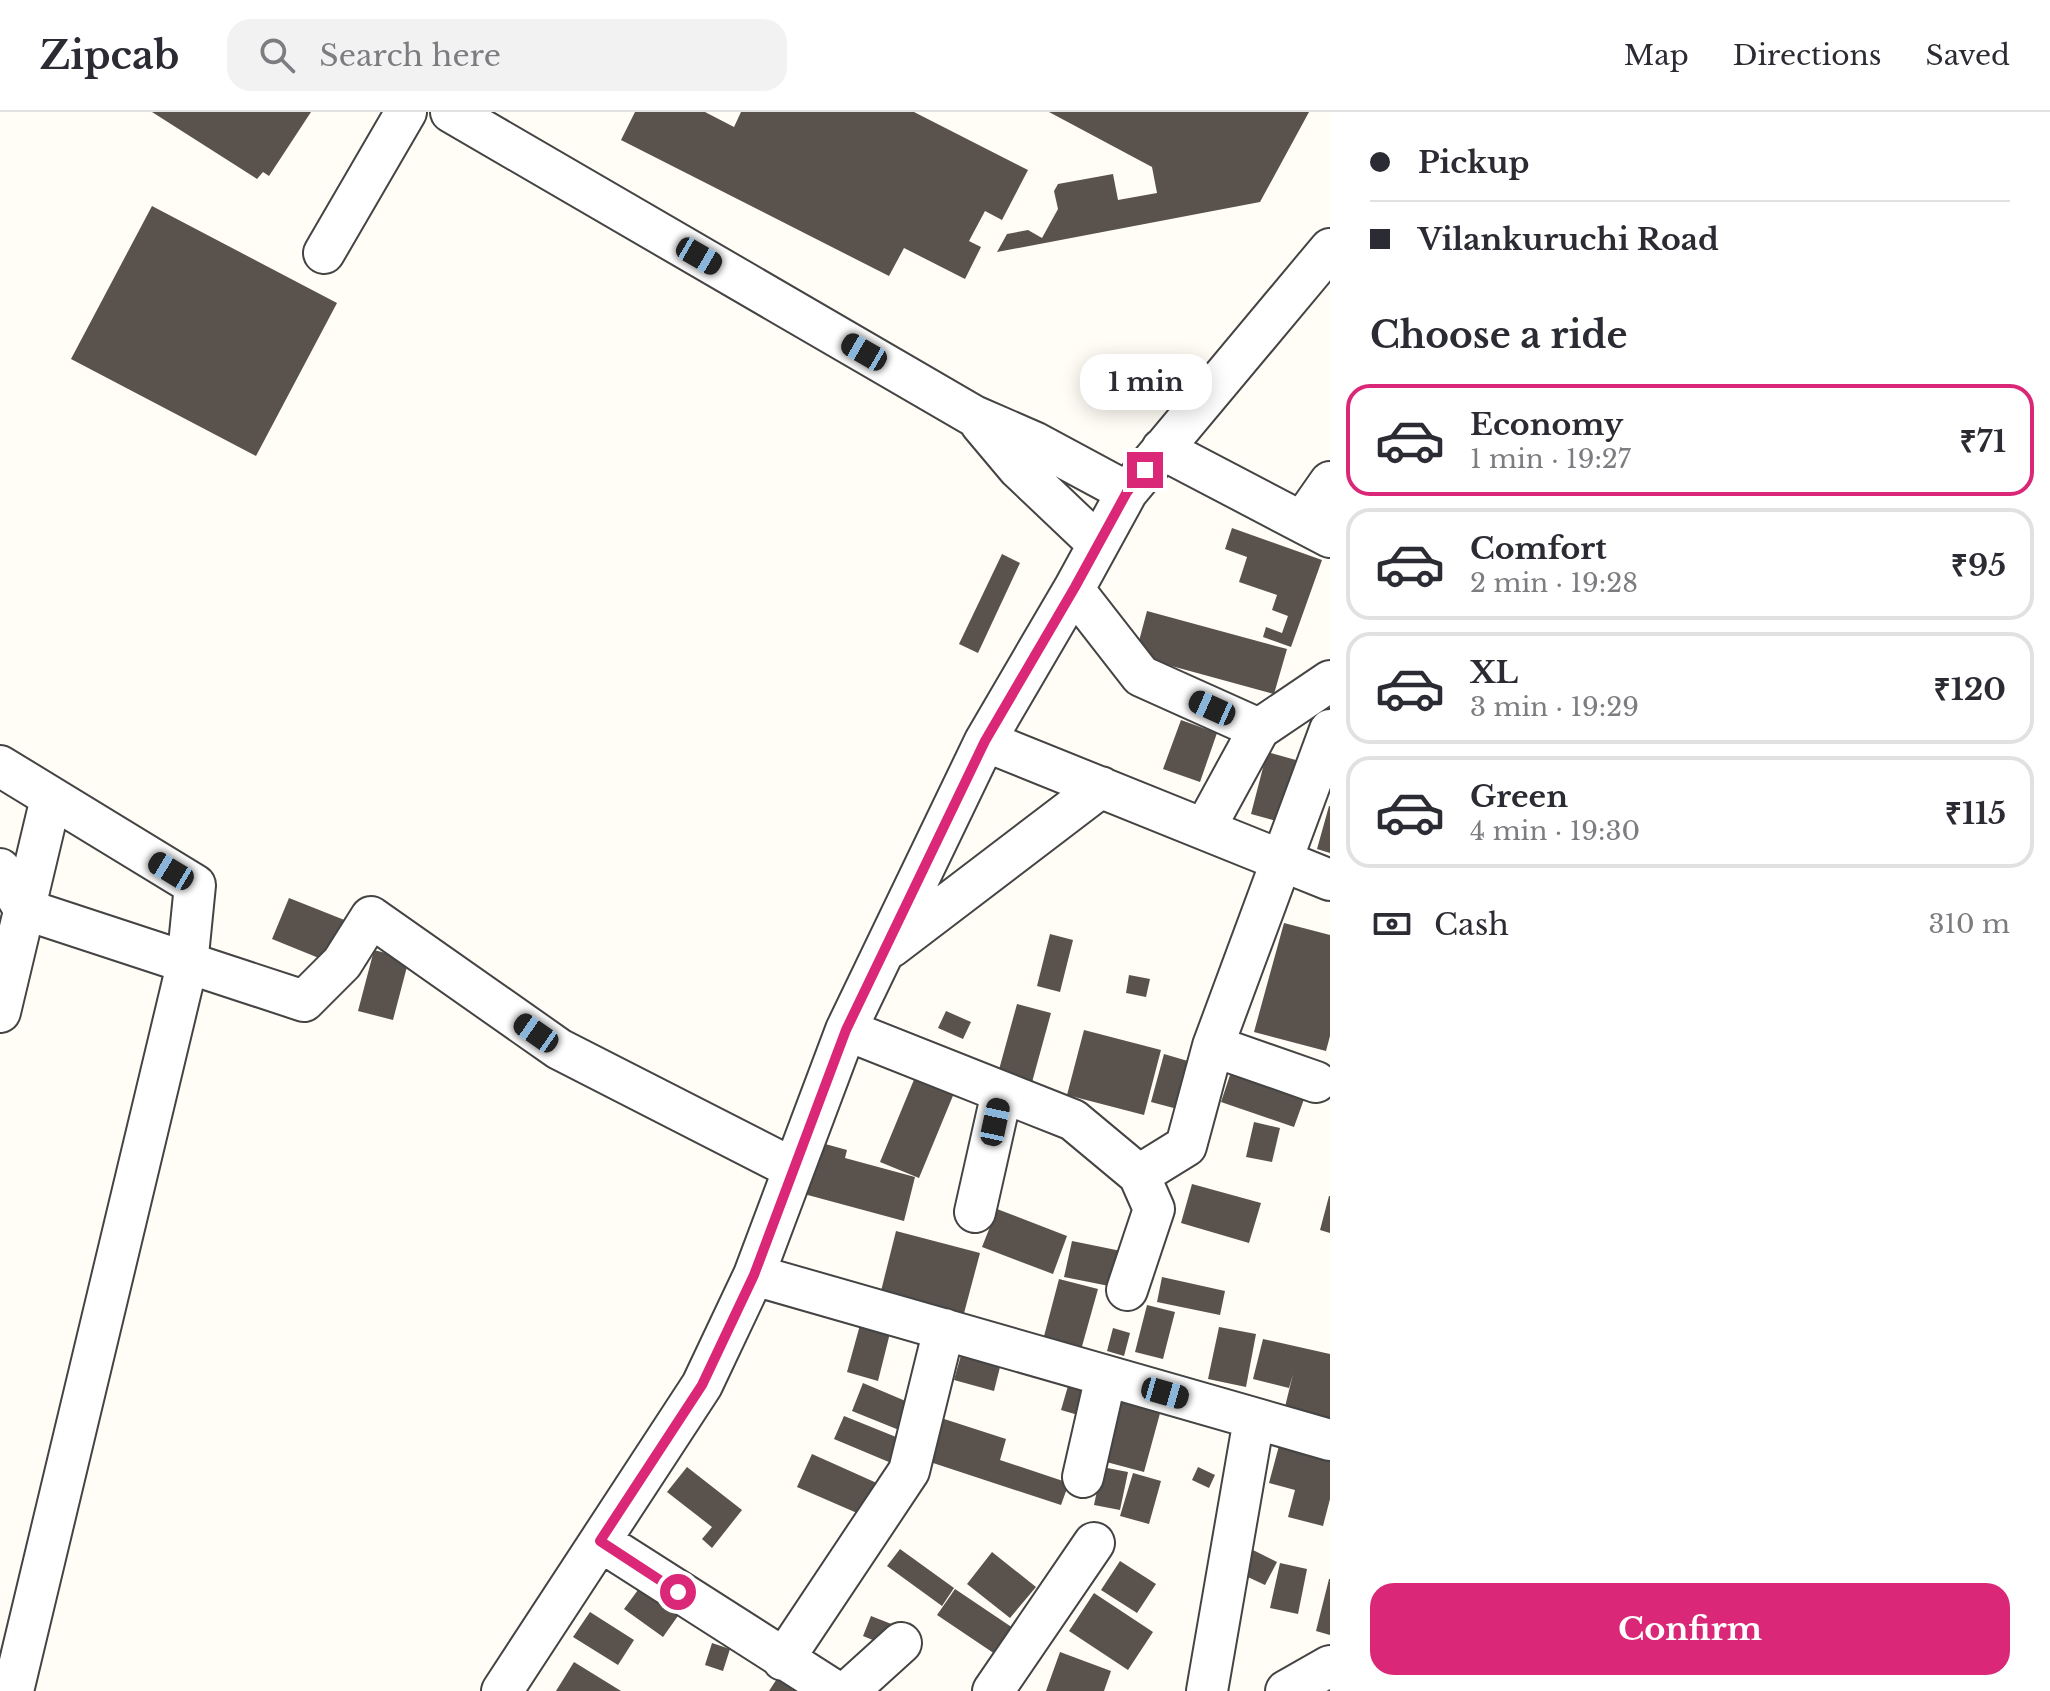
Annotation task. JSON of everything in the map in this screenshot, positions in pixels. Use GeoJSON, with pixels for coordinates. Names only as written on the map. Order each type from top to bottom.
{"type":"FeatureCollection","features":[{"type":"Feature","properties":{"kind":"street"},"geometry":{"type":"LineString","coordinates":[[324,253],[406,112]]}},
{"type":"Feature","properties":{"kind":"street"},"geometry":{"type":"LineString","coordinates":[[451,112],[974,416],[1036,443],[1127,492]]}},
{"type":"Feature","properties":{"kind":"street"},"geometry":{"type":"LineString","coordinates":[[502,1691],[702,1385],[754,1275],[846,1030],[985,741],[1074,590],[1127,492],[1330,249]]}},
{"type":"Feature","properties":{"kind":"street"},"geometry":{"type":"LineString","coordinates":[[974,416],[1018,468],[1098,544]]}},
{"type":"Feature","properties":{"kind":"street"},"geometry":{"type":"LineString","coordinates":[[1162,449],[1316,529],[1330,482]]}},
{"type":"Feature","properties":{"kind":"street"},"geometry":{"type":"LineString","coordinates":[[1074,590],[1141,676],[1259,729]]}},
{"type":"Feature","properties":{"kind":"street"},"geometry":{"type":"LineString","coordinates":[[1205,828],[1259,729],[1330,681]]}},
{"type":"Feature","properties":{"kind":"street"},"geometry":{"type":"LineString","coordinates":[[1139,1175],[1186,1146],[1213,1046],[1330,730]]}},
{"type":"Feature","properties":{"kind":"street"},"geometry":{"type":"LineString","coordinates":[[985,741],[1330,880]]}},
{"type":"Feature","properties":{"kind":"street"},"geometry":{"type":"LineString","coordinates":[[0,766],[195,885],[187,965],[13,1691]]}},
{"type":"Feature","properties":{"kind":"street"},"geometry":{"type":"LineString","coordinates":[[884,952],[1101,787]]}},
{"type":"Feature","properties":{"kind":"street"},"geometry":{"type":"LineString","coordinates":[[0,1012],[51,798]]}},
{"type":"Feature","properties":{"kind":"street"},"geometry":{"type":"LineString","coordinates":[[0,869],[24,909],[304,1001],[342,963],[371,917],[559,1049],[792,1168]]}},
{"type":"Feature","properties":{"kind":"street"},"geometry":{"type":"LineString","coordinates":[[846,1030],[1073,1120],[1139,1175],[1154,1209],[1127,1290]]}},
{"type":"Feature","properties":{"kind":"street"},"geometry":{"type":"LineString","coordinates":[[1213,1046],[1316,1082]]}},
{"type":"Feature","properties":{"kind":"street"},"geometry":{"type":"LineString","coordinates":[[975,1212],[1002,1092]]}},
{"type":"Feature","properties":{"kind":"street"},"geometry":{"type":"LineString","coordinates":[[754,1275],[1330,1440]]}},
{"type":"Feature","properties":{"kind":"street"},"geometry":{"type":"LineString","coordinates":[[783,1660],[909,1471],[944,1329]]}},
{"type":"Feature","properties":{"kind":"street"},"geometry":{"type":"LineString","coordinates":[[1083,1477],[1106,1376]]}},
{"type":"Feature","properties":{"kind":"street"},"geometry":{"type":"LineString","coordinates":[[1207,1691],[1254,1419]]}},
{"type":"Feature","properties":{"kind":"street"},"geometry":{"type":"LineString","coordinates":[[600,1541],[835,1691]]}},
{"type":"Feature","properties":{"kind":"street"},"geometry":{"type":"LineString","coordinates":[[993,1691],[1094,1543]]}},
{"type":"Feature","properties":{"kind":"street"},"geometry":{"type":"LineString","coordinates":[[848,1691],[901,1643]]}},
{"type":"Feature","properties":{"kind":"street"},"geometry":{"type":"LineString","coordinates":[[1286,1691],[1330,1666]]}},
{"type":"Feature","properties":{"kind":"building"},"geometry":{"type":"Polygon","coordinates":[[[152,112],[311,112],[269,176],[263,172],[257,179],[152,112]]]}},
{"type":"Feature","properties":{"kind":"building"},"geometry":{"type":"Polygon","coordinates":[[[635,112],[705,112],[734,127],[741,112],[914,112],[1028,170],[1002,220],[985,211],[969,241],[981,247],[965,279],[904,248],[889,276],[621,140],[635,112]]]}},
{"type":"Feature","properties":{"kind":"building"},"geometry":{"type":"Polygon","coordinates":[[[1049,112],[1309,112],[1260,202],[997,252],[1007,234],[1028,230],[1042,238],[1058,209],[1054,191],[1058,184],[1113,174],[1118,200],[1157,193],[1152,167],[1049,112]]]}},
{"type":"Feature","properties":{"kind":"building"},"geometry":{"type":"Polygon","coordinates":[[[152,206],[337,303],[256,456],[71,359],[152,206]]]}},
{"type":"Feature","properties":{"kind":"building"},"geometry":{"type":"Polygon","coordinates":[[[1232,528],[1322,560],[1291,647],[1263,637],[1266,627],[1282,633],[1288,616],[1272,610],[1277,595],[1239,582],[1247,557],[1225,549],[1232,528]]]}},
{"type":"Feature","properties":{"kind":"building"},"geometry":{"type":"Polygon","coordinates":[[[1002,554],[1020,563],[978,653],[959,644],[1002,554]]]}},
{"type":"Feature","properties":{"kind":"building"},"geometry":{"type":"Polygon","coordinates":[[[1147,611],[1287,649],[1274,694],[1135,656],[1147,611]]]}},
{"type":"Feature","properties":{"kind":"building"},"geometry":{"type":"Polygon","coordinates":[[[1181,720],[1217,733],[1200,782],[1163,769],[1181,720]]]}},
{"type":"Feature","properties":{"kind":"building"},"geometry":{"type":"Polygon","coordinates":[[[1267,752],[1303,762],[1287,824],[1251,814],[1267,752]]]}},
{"type":"Feature","properties":{"kind":"building"},"geometry":{"type":"Polygon","coordinates":[[[1330,806],[1330,853],[1317,849],[1330,806]]]}},
{"type":"Feature","properties":{"kind":"building"},"geometry":{"type":"Polygon","coordinates":[[[289,898],[352,923],[336,965],[272,939],[289,898]]]}},
{"type":"Feature","properties":{"kind":"building"},"geometry":{"type":"Polygon","coordinates":[[[1284,923],[1330,935],[1330,1036],[1326,1051],[1254,1032],[1284,923]]]}},
{"type":"Feature","properties":{"kind":"building"},"geometry":{"type":"Polygon","coordinates":[[[1050,934],[1073,940],[1060,992],[1037,986],[1050,934]]]}},
{"type":"Feature","properties":{"kind":"building"},"geometry":{"type":"Polygon","coordinates":[[[374,950],[409,959],[393,1020],[358,1011],[374,950]]]}},
{"type":"Feature","properties":{"kind":"building"},"geometry":{"type":"Polygon","coordinates":[[[1129,975],[1150,979],[1146,997],[1126,993],[1129,975]]]}},
{"type":"Feature","properties":{"kind":"building"},"geometry":{"type":"Polygon","coordinates":[[[1017,1004],[1051,1013],[1031,1086],[997,1077],[1017,1004]]]}},
{"type":"Feature","properties":{"kind":"building"},"geometry":{"type":"Polygon","coordinates":[[[946,1011],[971,1022],[963,1039],[938,1028],[946,1011]]]}},
{"type":"Feature","properties":{"kind":"building"},"geometry":{"type":"Polygon","coordinates":[[[1084,1030],[1161,1050],[1144,1115],[1067,1095],[1084,1030]]]}},
{"type":"Feature","properties":{"kind":"building"},"geometry":{"type":"Polygon","coordinates":[[[1164,1054],[1198,1064],[1185,1111],[1151,1102],[1164,1054]]]}},
{"type":"Feature","properties":{"kind":"building"},"geometry":{"type":"Polygon","coordinates":[[[1234,1063],[1308,1088],[1294,1127],[1221,1102],[1234,1063]]]}},
{"type":"Feature","properties":{"kind":"building"},"geometry":{"type":"Polygon","coordinates":[[[918,1070],[957,1086],[919,1178],[880,1162],[918,1070]]]}},
{"type":"Feature","properties":{"kind":"building"},"geometry":{"type":"Polygon","coordinates":[[[1254,1122],[1280,1128],[1272,1162],[1246,1157],[1254,1122]]]}},
{"type":"Feature","properties":{"kind":"building"},"geometry":{"type":"Polygon","coordinates":[[[818,1142],[847,1150],[845,1158],[915,1177],[904,1221],[804,1194],[818,1142]]]}},
{"type":"Feature","properties":{"kind":"building"},"geometry":{"type":"Polygon","coordinates":[[[1192,1184],[1261,1203],[1249,1243],[1181,1223],[1192,1184]]]}},
{"type":"Feature","properties":{"kind":"building"},"geometry":{"type":"Polygon","coordinates":[[[1330,1196],[1330,1233],[1320,1230],[1330,1196]]]}},
{"type":"Feature","properties":{"kind":"building"},"geometry":{"type":"Polygon","coordinates":[[[997,1209],[1067,1236],[1053,1274],[982,1247],[997,1209]]]}},
{"type":"Feature","properties":{"kind":"building"},"geometry":{"type":"Polygon","coordinates":[[[896,1231],[980,1253],[963,1317],[880,1295],[896,1231]]]}},
{"type":"Feature","properties":{"kind":"building"},"geometry":{"type":"Polygon","coordinates":[[[1072,1241],[1126,1252],[1119,1288],[1064,1277],[1072,1241]]]}},
{"type":"Feature","properties":{"kind":"building"},"geometry":{"type":"Polygon","coordinates":[[[1162,1277],[1225,1291],[1220,1315],[1157,1302],[1162,1277]]]}},
{"type":"Feature","properties":{"kind":"building"},"geometry":{"type":"Polygon","coordinates":[[[1059,1279],[1098,1289],[1081,1350],[1043,1340],[1059,1279]]]}},
{"type":"Feature","properties":{"kind":"building"},"geometry":{"type":"Polygon","coordinates":[[[1147,1305],[1175,1312],[1163,1359],[1135,1352],[1147,1305]]]}},
{"type":"Feature","properties":{"kind":"building"},"geometry":{"type":"Polygon","coordinates":[[[860,1325],[890,1333],[878,1381],[847,1372],[860,1325]]]}},
{"type":"Feature","properties":{"kind":"building"},"geometry":{"type":"Polygon","coordinates":[[[1219,1327],[1256,1334],[1246,1387],[1208,1379],[1219,1327]]]}},
{"type":"Feature","properties":{"kind":"building"},"geometry":{"type":"Polygon","coordinates":[[[1113,1328],[1130,1333],[1124,1356],[1107,1351],[1113,1328]]]}},
{"type":"Feature","properties":{"kind":"building"},"geometry":{"type":"Polygon","coordinates":[[[1263,1339],[1330,1354],[1330,1422],[1284,1411],[1293,1374],[1289,1388],[1253,1379],[1263,1339]]]}},
{"type":"Feature","properties":{"kind":"building"},"geometry":{"type":"Polygon","coordinates":[[[963,1348],[1002,1359],[994,1391],[954,1380],[963,1348]]]}},
{"type":"Feature","properties":{"kind":"building"},"geometry":{"type":"Polygon","coordinates":[[[863,1383],[915,1405],[904,1432],[852,1411],[863,1383]]]}},
{"type":"Feature","properties":{"kind":"building"},"geometry":{"type":"Polygon","coordinates":[[[1068,1386],[1092,1393],[1085,1417],[1061,1410],[1068,1386]]]}},
{"type":"Feature","properties":{"kind":"building"},"geometry":{"type":"Polygon","coordinates":[[[1113,1393],[1162,1406],[1144,1472],[1095,1459],[1113,1393]]]}},
{"type":"Feature","properties":{"kind":"building"},"geometry":{"type":"Polygon","coordinates":[[[844,1416],[906,1441],[896,1465],[834,1439],[844,1416]]]}},
{"type":"Feature","properties":{"kind":"building"},"geometry":{"type":"Polygon","coordinates":[[[938,1417],[1006,1439],[1000,1460],[1069,1483],[1061,1505],[924,1460],[938,1417]]]}},
{"type":"Feature","properties":{"kind":"building"},"geometry":{"type":"Polygon","coordinates":[[[1280,1442],[1330,1455],[1330,1499],[1323,1526],[1288,1517],[1295,1490],[1269,1483],[1280,1442]]]}},
{"type":"Feature","properties":{"kind":"building"},"geometry":{"type":"Polygon","coordinates":[[[812,1454],[879,1484],[864,1516],[797,1487],[812,1454]]]}},
{"type":"Feature","properties":{"kind":"building"},"geometry":{"type":"Polygon","coordinates":[[[687,1467],[742,1510],[712,1548],[702,1539],[712,1527],[667,1492],[687,1467]]]}},
{"type":"Feature","properties":{"kind":"building"},"geometry":{"type":"Polygon","coordinates":[[[1102,1467],[1128,1472],[1120,1510],[1094,1505],[1102,1467]]]}},
{"type":"Feature","properties":{"kind":"building"},"geometry":{"type":"Polygon","coordinates":[[[1198,1467],[1215,1475],[1209,1488],[1192,1480],[1198,1467]]]}},
{"type":"Feature","properties":{"kind":"building"},"geometry":{"type":"Polygon","coordinates":[[[1133,1473],[1161,1481],[1149,1524],[1120,1516],[1133,1473]]]}},
{"type":"Feature","properties":{"kind":"building"},"geometry":{"type":"Polygon","coordinates":[[[1249,1548],[1277,1562],[1265,1585],[1237,1572],[1249,1548]]]}},
{"type":"Feature","properties":{"kind":"building"},"geometry":{"type":"Polygon","coordinates":[[[900,1549],[954,1588],[942,1606],[887,1566],[900,1549]]]}},
{"type":"Feature","properties":{"kind":"building"},"geometry":{"type":"Polygon","coordinates":[[[992,1552],[1036,1587],[1010,1618],[967,1584],[992,1552]]]}},
{"type":"Feature","properties":{"kind":"building"},"geometry":{"type":"Polygon","coordinates":[[[1120,1561],[1156,1584],[1137,1613],[1101,1590],[1120,1561]]]}},
{"type":"Feature","properties":{"kind":"building"},"geometry":{"type":"Polygon","coordinates":[[[1280,1563],[1307,1569],[1298,1614],[1270,1608],[1280,1563]]]}},
{"type":"Feature","properties":{"kind":"building"},"geometry":{"type":"Polygon","coordinates":[[[646,1579],[685,1606],[663,1637],[624,1609],[646,1579]]]}},
{"type":"Feature","properties":{"kind":"building"},"geometry":{"type":"Polygon","coordinates":[[[1330,1579],[1330,1635],[1316,1631],[1330,1579]]]}},
{"type":"Feature","properties":{"kind":"building"},"geometry":{"type":"Polygon","coordinates":[[[955,1589],[1013,1628],[995,1654],[937,1615],[955,1589]]]}},
{"type":"Feature","properties":{"kind":"building"},"geometry":{"type":"Polygon","coordinates":[[[1094,1593],[1153,1632],[1128,1670],[1069,1631],[1094,1593]]]}},
{"type":"Feature","properties":{"kind":"building"},"geometry":{"type":"Polygon","coordinates":[[[590,1612],[634,1640],[618,1665],[573,1637],[590,1612]]]}},
{"type":"Feature","properties":{"kind":"building"},"geometry":{"type":"Polygon","coordinates":[[[871,1616],[894,1625],[885,1645],[863,1636],[871,1616]]]}},
{"type":"Feature","properties":{"kind":"building"},"geometry":{"type":"Polygon","coordinates":[[[712,1643],[730,1649],[723,1671],[705,1665],[712,1643]]]}},
{"type":"Feature","properties":{"kind":"building"},"geometry":{"type":"Polygon","coordinates":[[[1060,1652],[1111,1671],[1104,1691],[1046,1691],[1060,1652]]]}},
{"type":"Feature","properties":{"kind":"building"},"geometry":{"type":"Polygon","coordinates":[[[574,1662],[621,1691],[556,1691],[574,1662]]]}},
{"type":"Feature","properties":{"kind":"building"},"geometry":{"type":"Polygon","coordinates":[[[780,1674],[805,1691],[769,1691],[780,1674]]]}},
{"type":"Feature","properties":{"kind":"route"},"geometry":{"type":"LineString","coordinates":[[678,1592],[600,1541],[702,1385],[754,1275],[846,1030],[985,741],[1127,492],[1145,470]]}}]}
